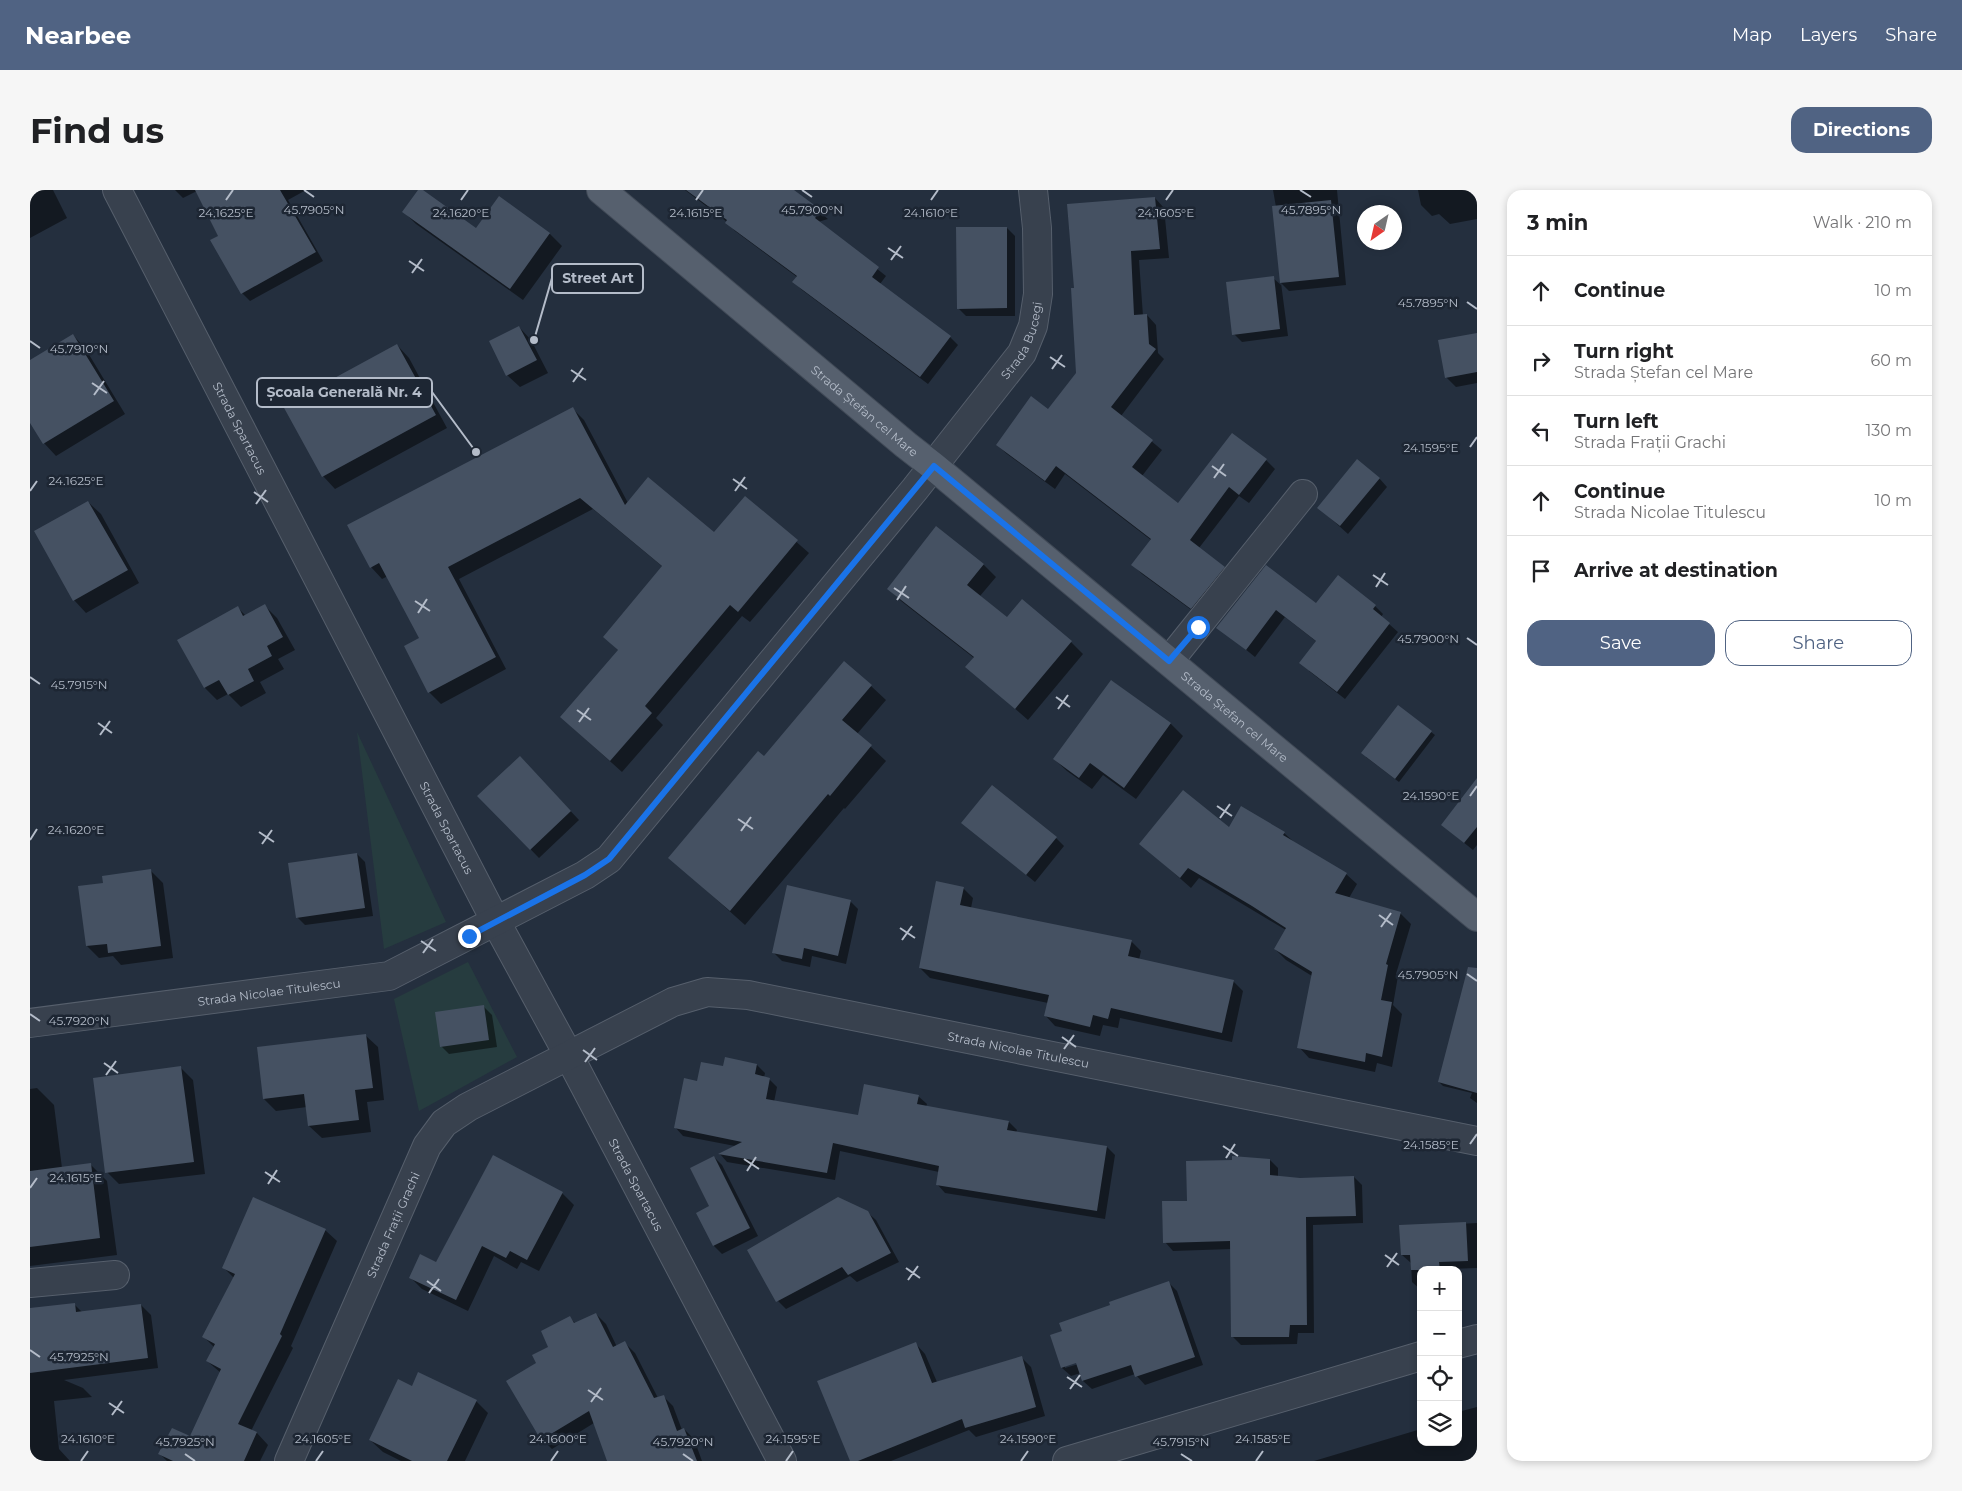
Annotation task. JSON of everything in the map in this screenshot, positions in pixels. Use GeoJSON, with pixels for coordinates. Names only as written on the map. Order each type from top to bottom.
{"type":"FeatureCollection","features":[{"type":"Feature","properties":{"kind":"main road","name":"Strada Ștefan cel Mare"},"geometry":{"type":"LineString","coordinates":[[601,190],[1477,917]]}},
{"type":"Feature","properties":{"kind":"street","name":"Strada Spartacus"},"geometry":{"type":"LineString","coordinates":[[117,190],[496,922],[569,1056],[782,1461]]}},
{"type":"Feature","properties":{"kind":"street","name":"Strada Bucegi"},"geometry":{"type":"LineString","coordinates":[[934,466],[1022,353],[1033,326],[1038,294],[1037,228],[1033,190]]}},
{"type":"Feature","properties":{"kind":"street"},"geometry":{"type":"LineString","coordinates":[[496,922],[585,875],[609,859],[934,466]]}},
{"type":"Feature","properties":{"kind":"street"},"geometry":{"type":"LineString","coordinates":[[1169,661],[1303,494]]}},
{"type":"Feature","properties":{"kind":"street","name":"Strada Nicolae Titulescu"},"geometry":{"type":"LineString","coordinates":[[30,1023],[389,976],[496,922]]}},
{"type":"Feature","properties":{"kind":"street","name":"Strada Nicolae Titulescu"},"geometry":{"type":"LineString","coordinates":[[569,1056],[673,1002],[707,992],[748,995],[1477,1140]]}},
{"type":"Feature","properties":{"kind":"street","name":"Strada Frații Grachi"},"geometry":{"type":"LineString","coordinates":[[289,1461],[427,1146],[444,1124],[468,1106],[569,1056]]}},
{"type":"Feature","properties":{"kind":"street"},"geometry":{"type":"LineString","coordinates":[[30,1283],[115,1275]]}},
{"type":"Feature","properties":{"kind":"street"},"geometry":{"type":"LineString","coordinates":[[1462,1343],[1477,1339]]}},
{"type":"Feature","properties":{"kind":"street"},"geometry":{"type":"LineString","coordinates":[[1068,1461],[1417,1357]]}},
{"type":"Feature","properties":{"kind":"green space"},"geometry":{"type":"Polygon","coordinates":[[[357,732],[446,922],[384,949],[357,732]]]}},
{"type":"Feature","properties":{"kind":"green space"},"geometry":{"type":"Polygon","coordinates":[[[468,962],[517,1057],[419,1111],[394,999],[468,962]]]}},
{"type":"Feature","properties":{"kind":"building"},"geometry":{"type":"Polygon","coordinates":[[[195,190],[280,190],[316,252],[241,294],[210,240],[218,236],[195,190]]]}},
{"type":"Feature","properties":{"kind":"building"},"geometry":{"type":"Polygon","coordinates":[[[418,190],[423,190],[476,228],[499,196],[550,233],[510,289],[402,212],[418,190]]]}},
{"type":"Feature","properties":{"kind":"building"},"geometry":{"type":"Polygon","coordinates":[[[686,190],[794,190],[821,210],[815,218],[879,267],[872,277],[951,336],[920,377],[792,282],[797,276],[725,223],[727,220],[686,190]]]}},
{"type":"Feature","properties":{"kind":"building"},"geometry":{"type":"Polygon","coordinates":[[[1155,197],[1160,249],[1131,251],[1134,315],[1147,314],[1149,344],[1156,349],[1111,407],[1153,440],[1132,467],[1178,503],[1232,433],[1267,459],[1239,495],[1229,487],[1190,540],[1225,567],[1191,609],[1131,565],[1151,539],[1056,466],[1045,481],[996,445],[1031,396],[1048,409],[1076,373],[1071,288],[1074,288],[1067,204],[1155,197]]]}},
{"type":"Feature","properties":{"kind":"building"},"geometry":{"type":"Polygon","coordinates":[[[1331,200],[1339,277],[1280,283],[1272,206],[1331,200]]]}},
{"type":"Feature","properties":{"kind":"building"},"geometry":{"type":"Polygon","coordinates":[[[956,227],[1007,227],[1007,308],[957,309],[956,227]]]}},
{"type":"Feature","properties":{"kind":"building"},"geometry":{"type":"Polygon","coordinates":[[[1274,276],[1280,329],[1232,335],[1226,282],[1274,276]]]}},
{"type":"Feature","properties":{"kind":"building"},"geometry":{"type":"Polygon","coordinates":[[[519,326],[537,360],[506,376],[489,341],[519,326]]]}},
{"type":"Feature","properties":{"kind":"building"},"geometry":{"type":"Polygon","coordinates":[[[1477,333],[1477,372],[1445,378],[1438,340],[1477,333]]]}},
{"type":"Feature","properties":{"kind":"building"},"geometry":{"type":"Polygon","coordinates":[[[73,334],[114,401],[43,444],[30,423],[30,360],[73,334]]]}},
{"type":"Feature","properties":{"kind":"building"},"geometry":{"type":"Polygon","coordinates":[[[397,344],[436,415],[322,477],[283,406],[397,344]]]}},
{"type":"Feature","properties":{"kind":"building"},"geometry":{"type":"Polygon","coordinates":[[[573,407],[625,505],[648,477],[714,532],[745,496],[798,540],[738,612],[730,605],[645,706],[652,713],[610,761],[560,717],[618,650],[603,637],[662,566],[580,498],[448,567],[496,657],[428,693],[404,646],[419,638],[379,563],[370,568],[347,525],[573,407]]]}},
{"type":"Feature","properties":{"kind":"building"},"geometry":{"type":"Polygon","coordinates":[[[1357,459],[1380,478],[1340,526],[1317,508],[1357,459]]]}},
{"type":"Feature","properties":{"kind":"building"},"geometry":{"type":"Polygon","coordinates":[[[88,501],[128,570],[73,601],[34,531],[88,501]]]}},
{"type":"Feature","properties":{"kind":"building"},"geometry":{"type":"Polygon","coordinates":[[[936,526],[984,564],[967,585],[1007,617],[1022,599],[1072,641],[1015,709],[965,667],[974,657],[887,589],[936,526]]]}},
{"type":"Feature","properties":{"kind":"building"},"geometry":{"type":"Polygon","coordinates":[[[1266,565],[1316,603],[1338,575],[1376,605],[1373,609],[1390,623],[1337,692],[1299,663],[1316,641],[1276,610],[1246,650],[1216,628],[1266,565]]]}},
{"type":"Feature","properties":{"kind":"building"},"geometry":{"type":"Polygon","coordinates":[[[265,604],[283,637],[267,646],[272,656],[248,669],[254,681],[228,695],[219,680],[204,688],[177,640],[238,606],[243,616],[265,604]]]}},
{"type":"Feature","properties":{"kind":"building"},"geometry":{"type":"Polygon","coordinates":[[[844,661],[872,685],[842,720],[872,745],[830,796],[828,794],[730,911],[668,858],[758,751],[764,756],[844,661]]]}},
{"type":"Feature","properties":{"kind":"building"},"geometry":{"type":"Polygon","coordinates":[[[1111,680],[1171,723],[1124,788],[1090,763],[1079,778],[1053,759],[1111,680]]]}},
{"type":"Feature","properties":{"kind":"building"},"geometry":{"type":"Polygon","coordinates":[[[1398,705],[1432,731],[1395,779],[1361,753],[1398,705]]]}},
{"type":"Feature","properties":{"kind":"building"},"geometry":{"type":"Polygon","coordinates":[[[520,756],[571,811],[530,850],[477,796],[520,756]]]}},
{"type":"Feature","properties":{"kind":"building"},"geometry":{"type":"Polygon","coordinates":[[[1477,778],[1477,827],[1464,843],[1441,825],[1477,778]]]}},
{"type":"Feature","properties":{"kind":"building"},"geometry":{"type":"Polygon","coordinates":[[[992,785],[1057,837],[1026,875],[961,823],[992,785]]]}},
{"type":"Feature","properties":{"kind":"building"},"geometry":{"type":"Polygon","coordinates":[[[1183,790],[1229,827],[1241,806],[1285,832],[1283,835],[1347,873],[1335,893],[1401,912],[1386,964],[1388,965],[1381,1000],[1392,1002],[1382,1057],[1366,1053],[1365,1062],[1297,1048],[1312,972],[1274,949],[1286,928],[1188,868],[1180,878],[1139,844],[1183,790]]]}},
{"type":"Feature","properties":{"kind":"building"},"geometry":{"type":"Polygon","coordinates":[[[357,853],[365,908],[296,918],[288,863],[357,853]]]}},
{"type":"Feature","properties":{"kind":"building"},"geometry":{"type":"Polygon","coordinates":[[[151,869],[161,946],[108,953],[107,944],[86,946],[78,886],[103,883],[102,876],[151,869]]]}},
{"type":"Feature","properties":{"kind":"building"},"geometry":{"type":"Polygon","coordinates":[[[936,881],[964,887],[960,905],[1132,940],[1128,956],[1234,980],[1222,1033],[1111,1008],[1108,1019],[1093,1015],[1090,1027],[1044,1016],[1049,995],[919,968],[936,881]]]}},
{"type":"Feature","properties":{"kind":"building"},"geometry":{"type":"Polygon","coordinates":[[[787,885],[851,900],[838,956],[804,948],[802,959],[772,953],[787,885]]]}},
{"type":"Feature","properties":{"kind":"building"},"geometry":{"type":"Polygon","coordinates":[[[1468,967],[1477,968],[1477,1093],[1438,1082],[1468,967]]]}},
{"type":"Feature","properties":{"kind":"building"},"geometry":{"type":"Polygon","coordinates":[[[484,1005],[489,1040],[440,1047],[435,1012],[484,1005]]]}},
{"type":"Feature","properties":{"kind":"building"},"geometry":{"type":"Polygon","coordinates":[[[366,1034],[373,1088],[355,1090],[359,1120],[308,1126],[304,1094],[263,1099],[257,1047],[366,1034]]]}},
{"type":"Feature","properties":{"kind":"building"},"geometry":{"type":"Polygon","coordinates":[[[725,1057],[757,1064],[755,1074],[770,1078],[766,1099],[858,1115],[864,1084],[919,1095],[917,1104],[1009,1121],[1007,1130],[1107,1146],[1097,1211],[936,1185],[939,1166],[833,1143],[827,1173],[718,1154],[742,1142],[674,1128],[684,1078],[697,1081],[701,1062],[723,1066],[725,1057]]]}},
{"type":"Feature","properties":{"kind":"building"},"geometry":{"type":"Polygon","coordinates":[[[181,1066],[194,1162],[105,1173],[93,1078],[181,1066]]]}},
{"type":"Feature","properties":{"kind":"building"},"geometry":{"type":"Polygon","coordinates":[[[493,1155],[563,1192],[527,1260],[510,1251],[506,1258],[482,1246],[456,1300],[409,1278],[420,1254],[436,1262],[493,1155]]]}},
{"type":"Feature","properties":{"kind":"building"},"geometry":{"type":"Polygon","coordinates":[[[714,1156],[750,1228],[713,1246],[696,1213],[709,1206],[690,1168],[714,1156]]]}},
{"type":"Feature","properties":{"kind":"building"},"geometry":{"type":"Polygon","coordinates":[[[1232,1156],[1270,1159],[1270,1175],[1300,1178],[1354,1176],[1356,1216],[1306,1217],[1307,1325],[1290,1325],[1289,1337],[1231,1337],[1230,1241],[1163,1243],[1162,1201],[1187,1201],[1186,1161],[1232,1160],[1232,1156]]]}},
{"type":"Feature","properties":{"kind":"building"},"geometry":{"type":"Polygon","coordinates":[[[91,1163],[100,1238],[30,1247],[30,1171],[91,1163]]]}},
{"type":"Feature","properties":{"kind":"building"},"geometry":{"type":"Polygon","coordinates":[[[253,1197],[326,1229],[280,1334],[282,1336],[238,1424],[257,1432],[244,1461],[173,1461],[158,1454],[172,1428],[190,1436],[221,1369],[206,1361],[215,1344],[202,1337],[235,1274],[222,1268],[253,1197]]]}},
{"type":"Feature","properties":{"kind":"building"},"geometry":{"type":"Polygon","coordinates":[[[838,1197],[868,1211],[891,1253],[848,1275],[842,1267],[776,1302],[747,1250],[838,1197]]]}},
{"type":"Feature","properties":{"kind":"building"},"geometry":{"type":"Polygon","coordinates":[[[1466,1222],[1468,1261],[1439,1262],[1440,1266],[1417,1266],[1417,1270],[1411,1270],[1410,1255],[1401,1255],[1399,1225],[1466,1222]]]}},
{"type":"Feature","properties":{"kind":"building"},"geometry":{"type":"Polygon","coordinates":[[[1169,1281],[1195,1357],[1135,1377],[1131,1365],[1082,1381],[1076,1363],[1061,1368],[1050,1335],[1062,1331],[1059,1323],[1110,1305],[1109,1302],[1169,1281]]]}},
{"type":"Feature","properties":{"kind":"building"},"geometry":{"type":"Polygon","coordinates":[[[75,1303],[76,1312],[141,1304],[148,1358],[30,1373],[30,1308],[75,1303]]]}},
{"type":"Feature","properties":{"kind":"building"},"geometry":{"type":"Polygon","coordinates":[[[596,1313],[613,1347],[625,1341],[654,1398],[664,1395],[677,1431],[684,1428],[697,1461],[607,1461],[589,1411],[541,1440],[506,1381],[536,1363],[532,1355],[548,1347],[541,1331],[570,1316],[574,1323],[596,1313]]]}},
{"type":"Feature","properties":{"kind":"building"},"geometry":{"type":"Polygon","coordinates":[[[916,1342],[932,1383],[1022,1356],[1036,1407],[965,1428],[962,1419],[858,1461],[850,1461],[817,1381],[916,1342]]]}},
{"type":"Feature","properties":{"kind":"building"},"geometry":{"type":"Polygon","coordinates":[[[418,1372],[477,1400],[447,1461],[412,1461],[369,1440],[398,1379],[412,1386],[418,1372]]]}},
{"type":"Feature","properties":{"kind":"place","name":"Street Art"},"geometry":{"type":"Point","coordinates":[534,340]}},
{"type":"Feature","properties":{"kind":"place","name":"Școala Generală Nr. 4"},"geometry":{"type":"Point","coordinates":[476,452]}},
{"type":"Feature","properties":{"kind":"route"},"geometry":{"type":"LineString","coordinates":[[469,936],[585,875],[609,859],[934,466],[1169,661],[1198,627]]}}]}
